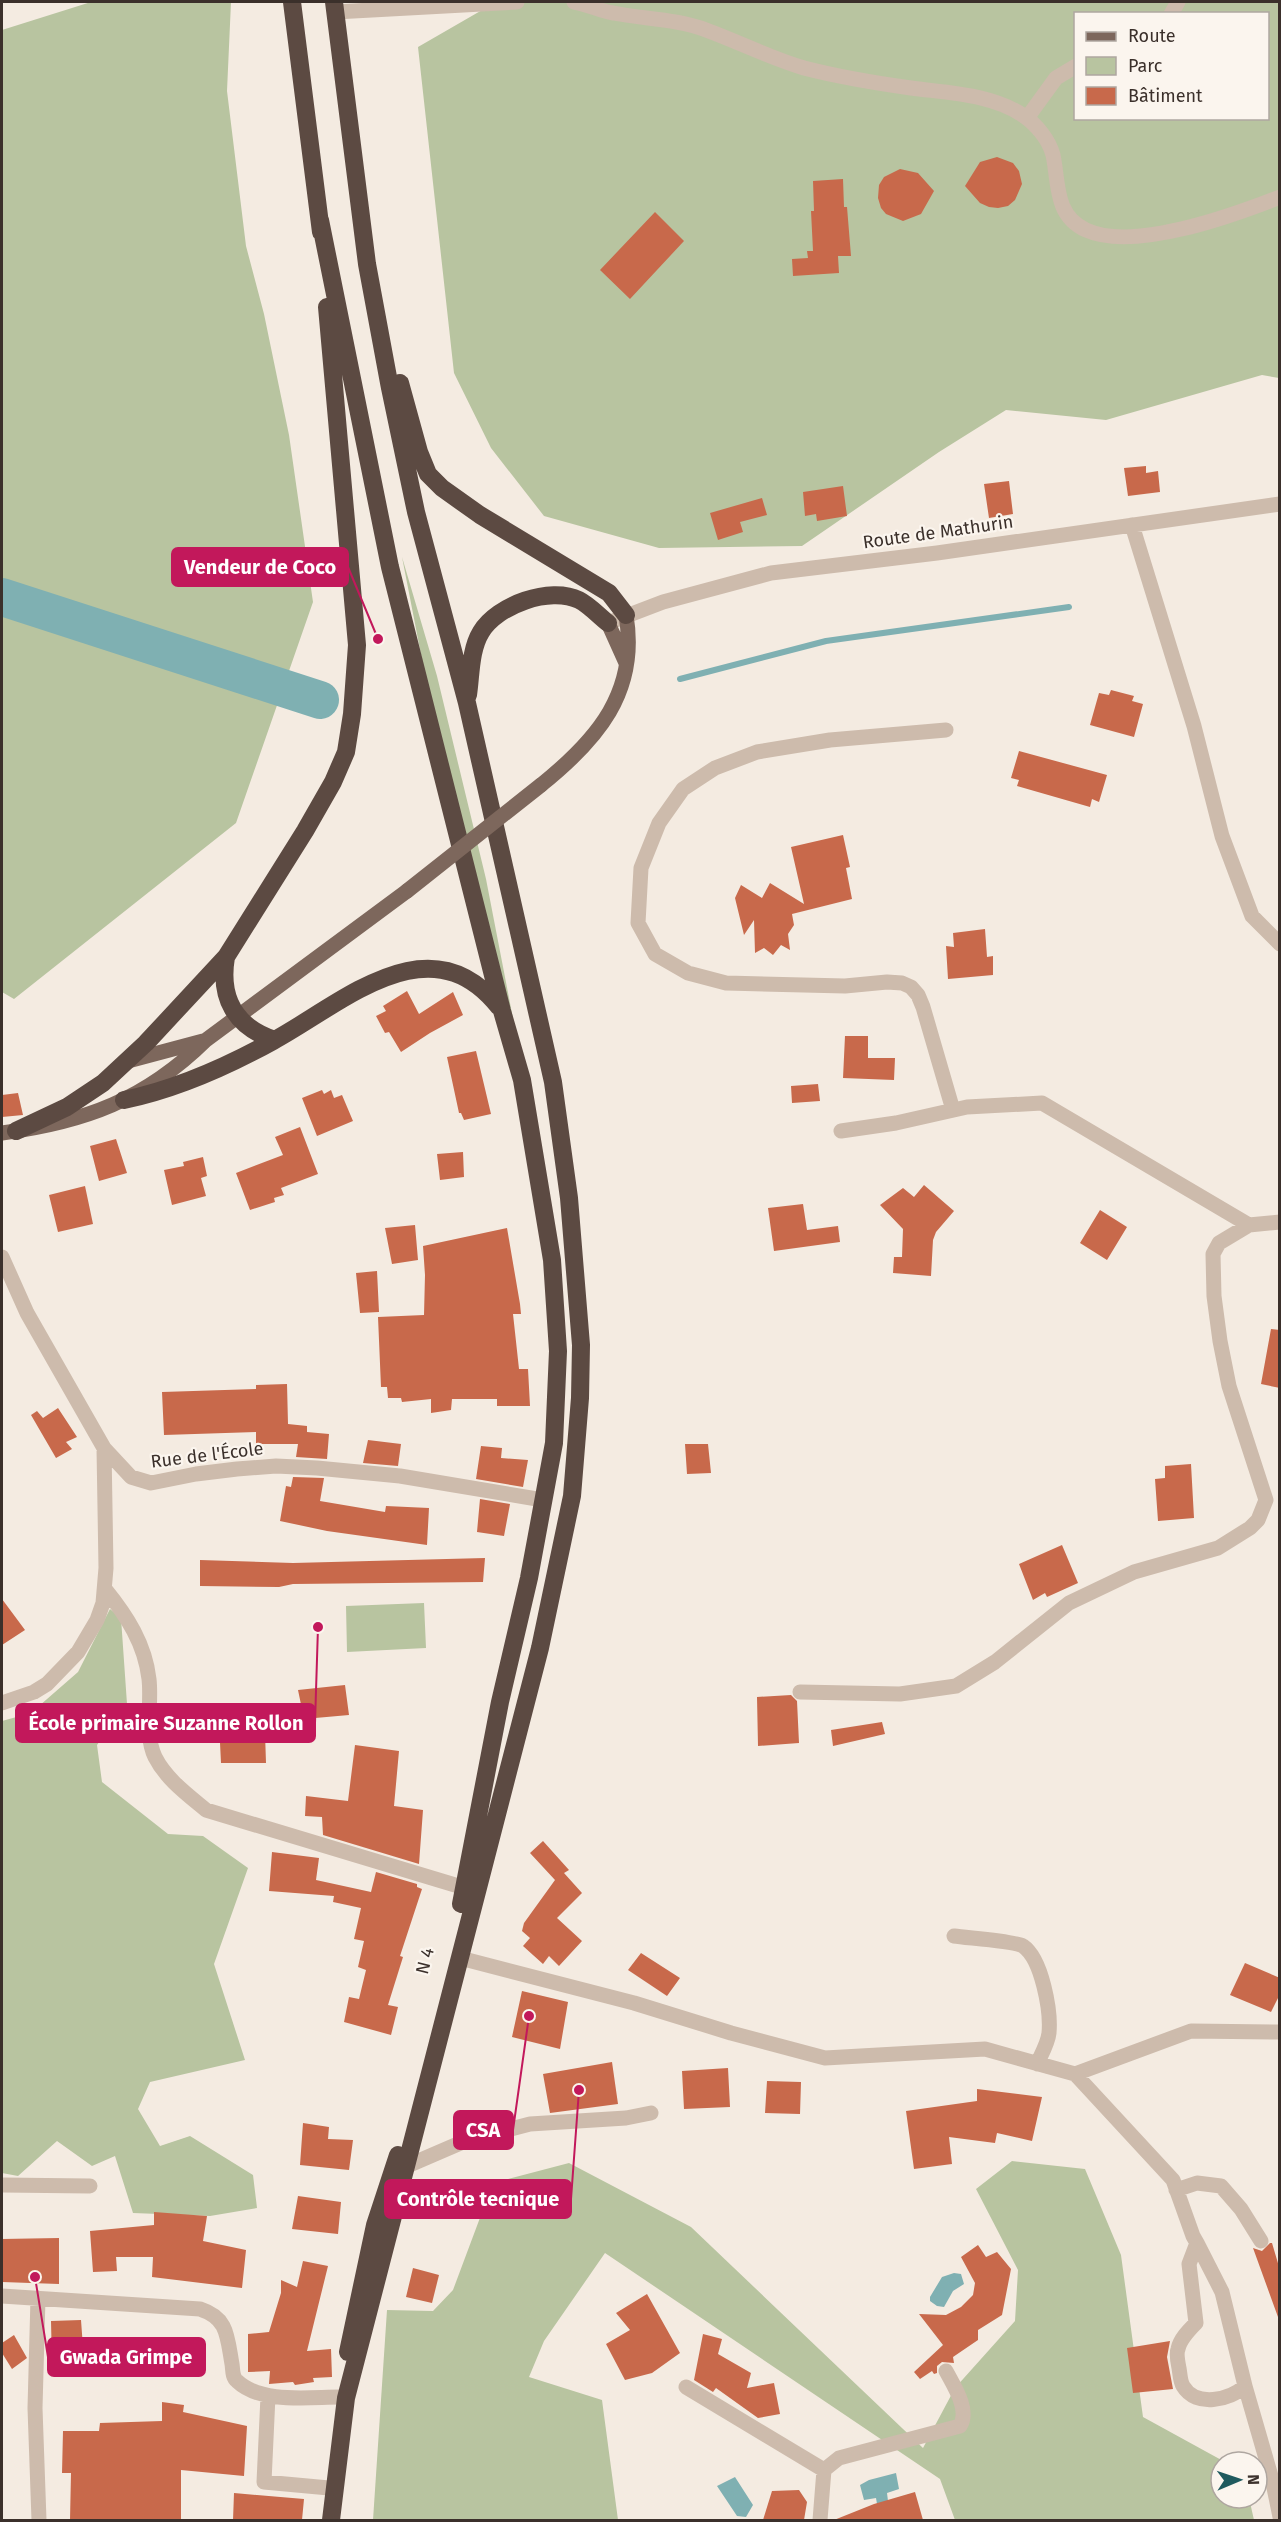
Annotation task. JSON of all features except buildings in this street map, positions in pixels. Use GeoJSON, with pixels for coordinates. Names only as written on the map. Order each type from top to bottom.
{"type":"FeatureCollection","features":[{"type":"Feature","properties":{"kind":"highway"},"geometry":{"type":"LineString","coordinates":[[9,1132],[78,1101],[128,1061],[226,957],[305,831],[333,782],[346,752],[352,714],[357,645],[320,220],[292,2]]}},
{"type":"Feature","properties":{"kind":"highway","name":"N 4"},"geometry":{"type":"LineString","coordinates":[[331,2520],[346,2398],[540,1648],[570,1507],[580,1398],[580,1345],[568,1198],[553,1082],[467,703],[416,512],[390,388],[367,264],[334,7]]}},
{"type":"Feature","properties":{"kind":"highway","name":"N 4"},"geometry":{"type":"LineString","coordinates":[[320,220],[390,567],[502,1011],[522,1080],[552,1260],[558,1351],[554,1443],[529,1578],[500,1702],[465,1888],[398,2158],[375,2225],[352,2323],[340,2397],[326,2520]]}},
{"type":"Feature","properties":{"kind":"highway"},"geometry":{"type":"LineString","coordinates":[[367,264],[419,452],[428,474],[442,488],[480,515],[609,593],[626,615]]}},
{"type":"Feature","properties":{"kind":"highway"},"geometry":{"type":"LineString","coordinates":[[467,703],[474,647],[481,632],[491,620],[506,609],[528,599],[554,596],[579,600],[608,623]]}},
{"type":"Feature","properties":{"kind":"highway"},"geometry":{"type":"LineString","coordinates":[[226,957],[224,987],[228,1002],[237,1017],[260,1035],[275,1041]]}},
{"type":"Feature","properties":{"kind":"highway"},"geometry":{"type":"LineString","coordinates":[[124,1100],[179,1085],[231,1063],[275,1041],[354,993],[393,974],[436,968],[453,971],[489,994],[502,1011]]}},
{"type":"Feature","properties":{"kind":"main road"},"geometry":{"type":"LineString","coordinates":[[9,1132],[63,1123],[106,1109],[169,1074],[206,1040],[407,891],[541,785],[588,745],[619,693],[627,666],[629,633],[626,615]]}},
{"type":"Feature","properties":{"kind":"main road"},"geometry":{"type":"LineString","coordinates":[[608,623],[627,666]]}},
{"type":"Feature","properties":{"kind":"main road"},"geometry":{"type":"LineString","coordinates":[[128,1061],[206,1040]]}},
{"type":"Feature","properties":{"kind":"street"},"geometry":{"type":"LineString","coordinates":[[334,7],[518,2]]}},
{"type":"Feature","properties":{"kind":"street"},"geometry":{"type":"LineString","coordinates":[[574,2],[610,13],[704,29],[803,68],[868,82],[985,99],[1007,107],[1027,118],[1047,141],[1053,155],[1056,188],[1060,202],[1070,217],[1086,230],[1108,235],[1166,233],[1199,226],[1280,196]]}},
{"type":"Feature","properties":{"kind":"street"},"geometry":{"type":"LineString","coordinates":[[1027,118],[1056,78],[1074,67]]}},
{"type":"Feature","properties":{"kind":"street","name":"Route de Mathurin"},"geometry":{"type":"LineString","coordinates":[[608,623],[663,602],[771,573],[937,553],[1280,504]]}},
{"type":"Feature","properties":{"kind":"street"},"geometry":{"type":"LineString","coordinates":[[1132,525],[1194,726],[1222,836],[1252,916],[1280,944]]}},
{"type":"Feature","properties":{"kind":"street"},"geometry":{"type":"LineString","coordinates":[[945,730],[830,740],[757,752],[715,768],[683,789],[658,823],[641,868],[638,923],[655,954],[688,974],[726,983],[845,986],[887,982],[902,983],[911,987],[918,995],[923,1007],[953,1110]]}},
{"type":"Feature","properties":{"kind":"street"},"geometry":{"type":"LineString","coordinates":[[841,1131],[896,1123],[967,1107],[1042,1103],[1249,1225]]}},
{"type":"Feature","properties":{"kind":"street"},"geometry":{"type":"LineString","coordinates":[[800,1692],[900,1694],[956,1686],[995,1662],[1069,1603],[1134,1572],[1218,1548],[1250,1528],[1273,1498],[1229,1386],[1214,1296],[1213,1254],[1219,1243],[1249,1225],[1280,1222]]}},
{"type":"Feature","properties":{"kind":"street","name":"Rue de l'École"},"geometry":{"type":"LineString","coordinates":[[2,1257],[27,1313],[104,1448],[131,1478],[151,1483],[237,1469],[276,1466],[317,1468],[400,1476],[543,1500]]}},
{"type":"Feature","properties":{"kind":"street"},"geometry":{"type":"LineString","coordinates":[[2,1703],[34,1692],[47,1684],[78,1652],[96,1620],[105,1589],[104,1448]]}},
{"type":"Feature","properties":{"kind":"street"},"geometry":{"type":"LineString","coordinates":[[105,1589],[126,1614],[143,1652],[150,1680],[150,1734],[156,1758],[177,1785],[198,1804],[206,1810],[465,1888]]}},
{"type":"Feature","properties":{"kind":"street"},"geometry":{"type":"LineString","coordinates":[[954,1936],[1021,1945],[1034,1957],[1043,1984],[1049,2035],[1037,2064]]}},
{"type":"Feature","properties":{"kind":"street"},"geometry":{"type":"LineString","coordinates":[[460,1958],[634,2003],[731,2033],[825,2058],[985,2049],[1075,2074],[1173,2180],[1192,2236],[1222,2292],[1280,2517]]}},
{"type":"Feature","properties":{"kind":"street"},"geometry":{"type":"LineString","coordinates":[[1075,2074],[1191,2031],[1280,2032]]}},
{"type":"Feature","properties":{"kind":"street"},"geometry":{"type":"LineString","coordinates":[[406,2166],[465,2141],[530,2124],[626,2118],[651,2114]]}},
{"type":"Feature","properties":{"kind":"street"},"geometry":{"type":"LineString","coordinates":[[1176,2190],[1197,2183],[1221,2186],[1241,2209],[1261,2241]]}},
{"type":"Feature","properties":{"kind":"street"},"geometry":{"type":"LineString","coordinates":[[2,2185],[90,2186]]}},
{"type":"Feature","properties":{"kind":"street"},"geometry":{"type":"LineString","coordinates":[[1197,2243],[1189,2264],[1196,2323],[1177,2350],[1183,2385],[1192,2395],[1206,2400],[1226,2398],[1245,2386]]}},
{"type":"Feature","properties":{"kind":"street"},"geometry":{"type":"LineString","coordinates":[[2,2296],[200,2309],[212,2313],[222,2321],[234,2379],[243,2386],[268,2396],[340,2397]]}},
{"type":"Feature","properties":{"kind":"street"},"geometry":{"type":"LineString","coordinates":[[38,2298],[35,2408],[39,2520]]}},
{"type":"Feature","properties":{"kind":"street"},"geometry":{"type":"LineString","coordinates":[[820,2520],[824,2470],[839,2458],[960,2426],[963,2421],[962,2406],[946,2371]]}},
{"type":"Feature","properties":{"kind":"street"},"geometry":{"type":"LineString","coordinates":[[686,2387],[824,2470]]}},
{"type":"Feature","properties":{"kind":"street"},"geometry":{"type":"LineString","coordinates":[[268,2396],[264,2482],[329,2488]]}},
{"type":"Feature","properties":{"kind":"green space"},"geometry":{"type":"Polygon","coordinates":[[[91,2],[231,2],[227,91],[246,246],[264,314],[289,435],[313,602],[236,823],[14,999],[2,992],[2,30],[91,2]]]}},
{"type":"Feature","properties":{"kind":"green space"},"geometry":{"type":"Polygon","coordinates":[[[496,2],[1279,2],[1279,378],[1262,375],[1106,420],[1006,410],[939,452],[802,546],[659,548],[544,516],[491,448],[454,373],[418,47],[496,2]]]}},
{"type":"Feature","properties":{"kind":"green space"},"geometry":{"type":"Polygon","coordinates":[[[402,557],[437,676],[486,879],[516,1034],[433,716],[402,557]]]}},
{"type":"Feature","properties":{"kind":"green space"},"geometry":{"type":"Polygon","coordinates":[[[424,1603],[426,1648],[347,1652],[346,1606],[424,1603]]]}},
{"type":"Feature","properties":{"kind":"green space"},"geometry":{"type":"Polygon","coordinates":[[[110,1609],[121,1618],[127,1704],[97,1745],[102,1782],[168,1834],[203,1836],[248,1868],[214,1964],[245,2060],[150,2082],[138,2109],[160,2146],[190,2136],[253,2175],[257,2208],[210,2216],[133,2213],[115,2156],[92,2166],[57,2141],[18,2176],[2,2173],[2,1721],[31,1713],[78,1672],[110,1609]]]}},
{"type":"Feature","properties":{"kind":"green space"},"geometry":{"type":"Polygon","coordinates":[[[1012,2161],[1085,2169],[1121,2255],[1143,2417],[1209,2453],[1209,2510],[1252,2510],[1254,2520],[955,2520],[940,2479],[605,2253],[544,2341],[529,2377],[602,2400],[618,2520],[373,2520],[387,2310],[433,2311],[453,2290],[493,2183],[569,2163],[691,2227],[923,2448],[955,2388],[1015,2321],[1018,2270],[976,2189],[1012,2161]]]}},
{"type":"Feature","properties":{"kind":"water"},"geometry":{"type":"Polygon","coordinates":[[[954,2273],[961,2274],[964,2284],[953,2291],[944,2307],[937,2306],[930,2301],[930,2297],[942,2277],[954,2273]]]}},
{"type":"Feature","properties":{"kind":"water"},"geometry":{"type":"Polygon","coordinates":[[[896,2473],[899,2489],[887,2493],[888,2501],[877,2504],[876,2498],[864,2500],[860,2485],[869,2480],[896,2473]]]}},
{"type":"Feature","properties":{"kind":"water"},"geometry":{"type":"Polygon","coordinates":[[[735,2477],[753,2505],[746,2517],[737,2516],[717,2486],[735,2477]]]}},
{"type":"Feature","properties":{"kind":"waterway"},"geometry":{"type":"LineString","coordinates":[[2,597],[320,700]]}},
{"type":"Feature","properties":{"kind":"waterway"},"geometry":{"type":"LineString","coordinates":[[680,679],[826,641],[1069,607]]}},
{"type":"Feature","properties":{"kind":"place","name":"Vendeur de Coco"},"geometry":{"type":"Point","coordinates":[378,639]}},
{"type":"Feature","properties":{"kind":"place","name":"École primaire Suzanne Rollon"},"geometry":{"type":"Point","coordinates":[318,1627]}},
{"type":"Feature","properties":{"kind":"place","name":"CSA"},"geometry":{"type":"Point","coordinates":[529,2016]}},
{"type":"Feature","properties":{"kind":"place","name":"Contrôle tecnique"},"geometry":{"type":"Point","coordinates":[579,2090]}},
{"type":"Feature","properties":{"kind":"place","name":"Gwada Grimpe"},"geometry":{"type":"Point","coordinates":[35,2277]}}]}
